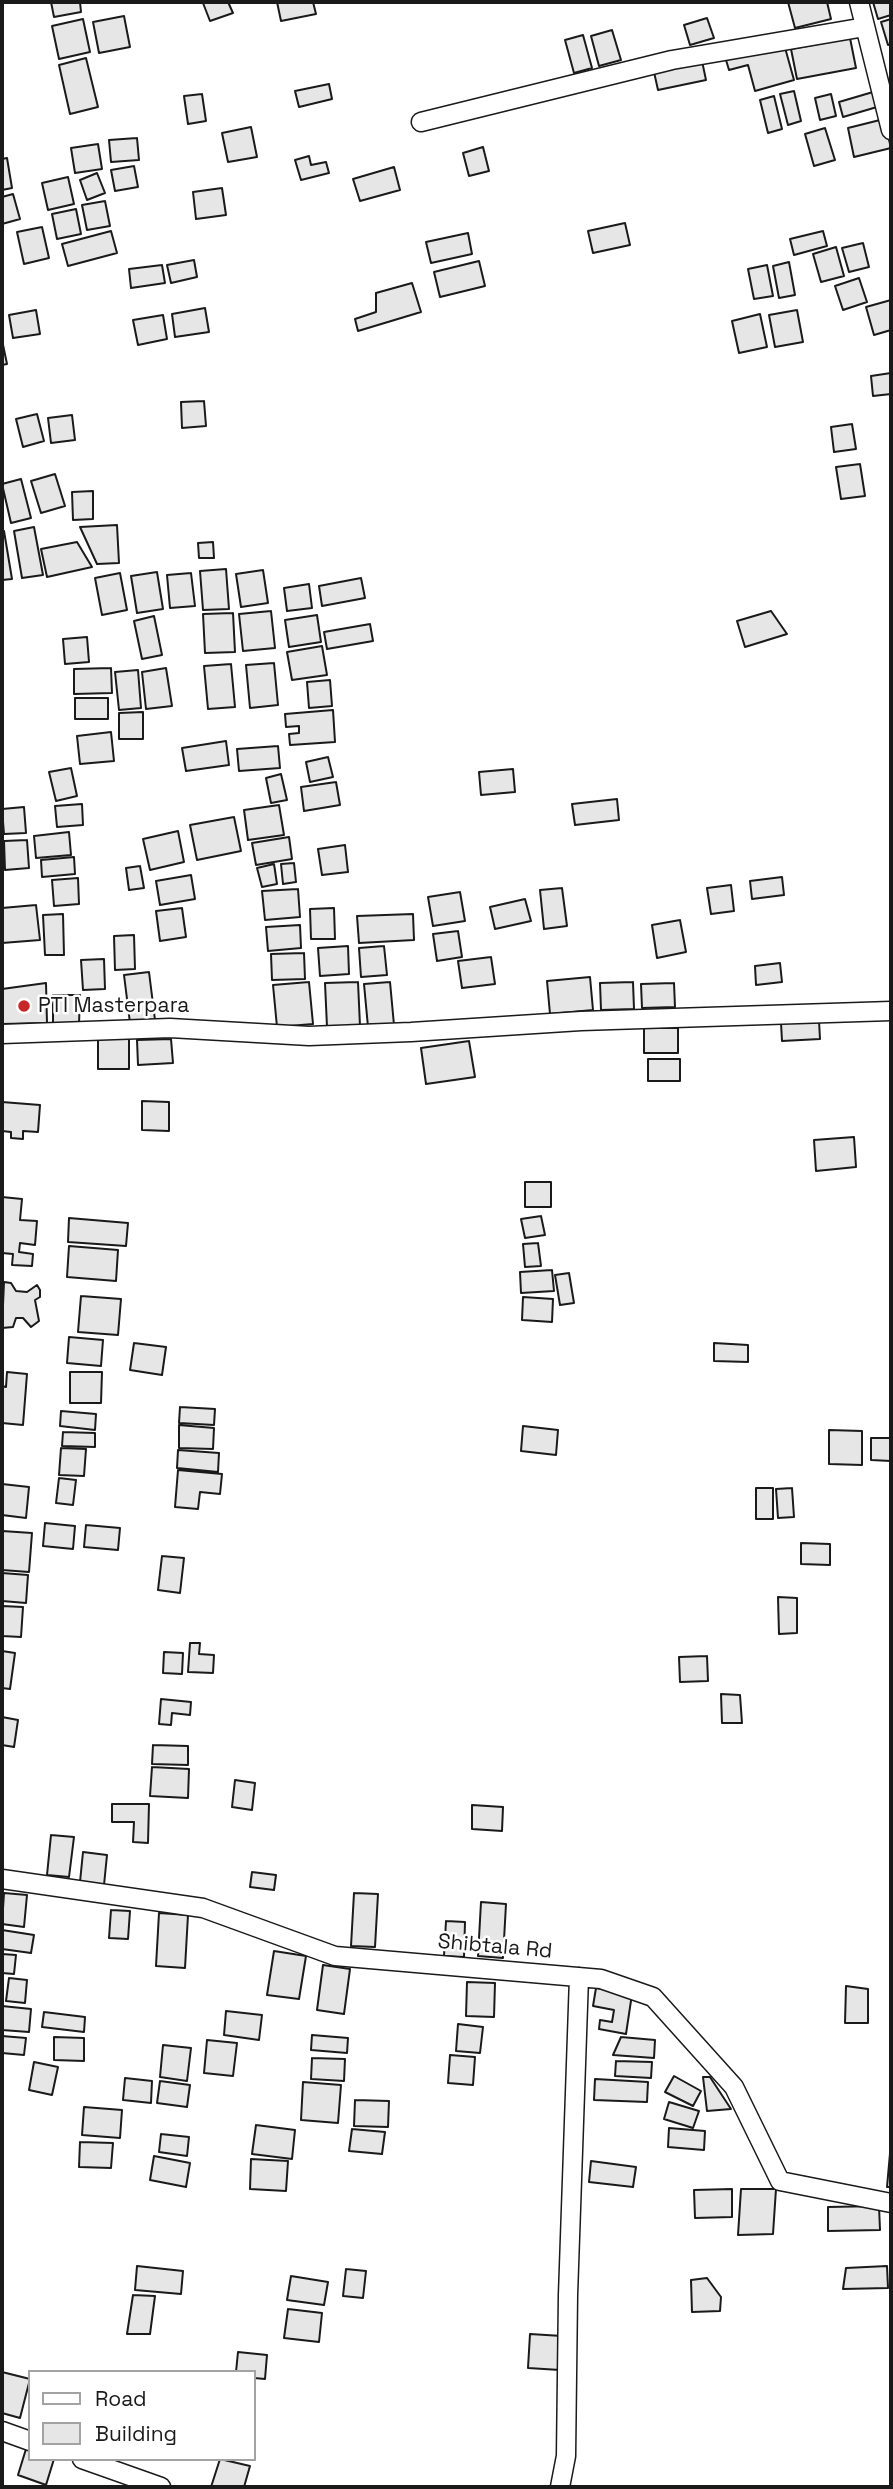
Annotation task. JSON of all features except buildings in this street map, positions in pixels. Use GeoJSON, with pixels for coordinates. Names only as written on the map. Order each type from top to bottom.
{"type":"FeatureCollection","features":[{"type":"Feature","properties":{"kind":"street"},"geometry":{"type":"LineString","coordinates":[[859,2],[891,130]]}},
{"type":"Feature","properties":{"kind":"street"},"geometry":{"type":"LineString","coordinates":[[421,122],[672,60],[865,27]]}},
{"type":"Feature","properties":{"kind":"street"},"geometry":{"type":"LineString","coordinates":[[2,1034],[170,1028],[309,1035],[411,1032],[581,1021],[891,1011]]}},
{"type":"Feature","properties":{"kind":"street","name":"Shibtala Rd"},"geometry":{"type":"LineString","coordinates":[[2,1879],[202,1908],[335,1956],[601,1979],[653,1997],[734,2087],[780,2181],[891,2203]]}},
{"type":"Feature","properties":{"kind":"street"},"geometry":{"type":"LineString","coordinates":[[560,2487],[566,2456],[568,2281],[579,1977]]}},
{"type":"Feature","properties":{"kind":"street"},"geometry":{"type":"LineString","coordinates":[[2,2431],[28,2440]]}},
{"type":"Feature","properties":{"kind":"street"},"geometry":{"type":"LineString","coordinates":[[88,2461],[161,2487]]}},
{"type":"Feature","properties":{"kind":"place","name":"PTI Masterpara"},"geometry":{"type":"Point","coordinates":[24,1006]}}]}
